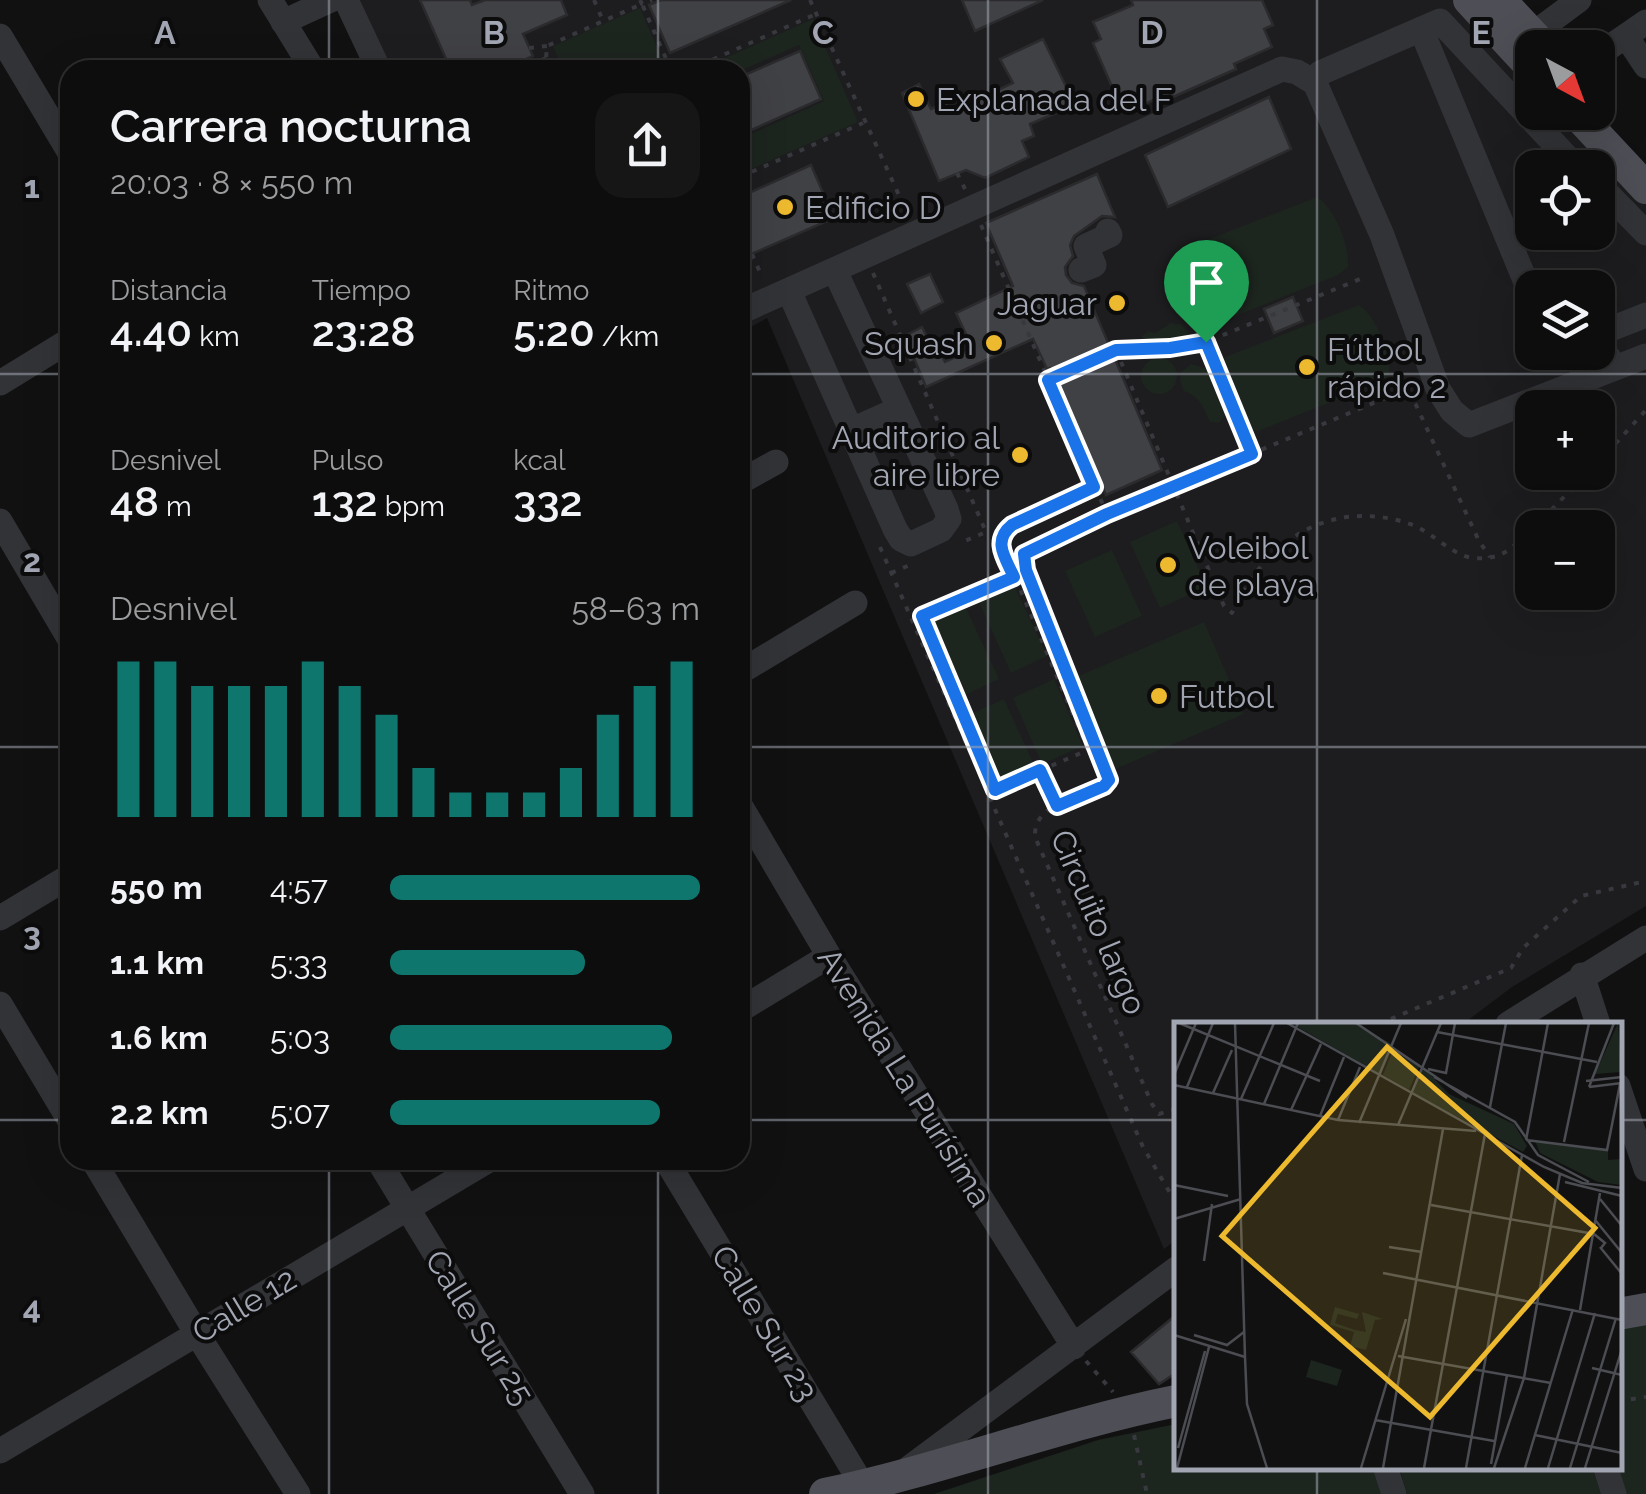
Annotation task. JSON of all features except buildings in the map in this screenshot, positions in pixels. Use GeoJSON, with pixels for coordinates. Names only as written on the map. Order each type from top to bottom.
{"type":"FeatureCollection","features":[{"type":"Feature","properties":{"kind":"main road"},"geometry":{"type":"LineString","coordinates":[[1469,0],[1515,50]]}},
{"type":"Feature","properties":{"kind":"main road"},"geometry":{"type":"LineString","coordinates":[[1500,0],[1541,30]]}},
{"type":"Feature","properties":{"kind":"main road"},"geometry":{"type":"LineString","coordinates":[[1615,122],[1646,156]]}},
{"type":"Feature","properties":{"kind":"main road"},"geometry":{"type":"LineString","coordinates":[[1592,130],[1646,188]]}},
{"type":"Feature","properties":{"kind":"main road"},"geometry":{"type":"LineString","coordinates":[[1621,1313],[1646,1309]]}},
{"type":"Feature","properties":{"kind":"main road"},"geometry":{"type":"LineString","coordinates":[[825,1494],[878,1483],[1174,1400]]}},
{"type":"Feature","properties":{"kind":"street"},"geometry":{"type":"LineString","coordinates":[[307,60],[276,11],[331,0]]}},
{"type":"Feature","properties":{"kind":"street"},"geometry":{"type":"LineString","coordinates":[[346,0],[375,60]]}},
{"type":"Feature","properties":{"kind":"street"},"geometry":{"type":"LineString","coordinates":[[1548,30],[1580,0]]}},
{"type":"Feature","properties":{"kind":"street"},"geometry":{"type":"LineString","coordinates":[[1315,83],[1320,73],[1440,21],[1560,150]]}},
{"type":"Feature","properties":{"kind":"street"},"geometry":{"type":"LineString","coordinates":[[1421,29],[1520,270]]}},
{"type":"Feature","properties":{"kind":"street"},"geometry":{"type":"LineString","coordinates":[[1615,43],[1636,29],[1646,66]]}},
{"type":"Feature","properties":{"kind":"street"},"geometry":{"type":"LineString","coordinates":[[0,36],[60,137]]}},
{"type":"Feature","properties":{"kind":"street"},"geometry":{"type":"LineString","coordinates":[[750,308],[1282,69],[1297,72],[1315,83],[1382,235],[1438,389],[1452,411],[1469,425],[1646,356]]}},
{"type":"Feature","properties":{"kind":"street"},"geometry":{"type":"LineString","coordinates":[[1615,202],[1646,234]]}},
{"type":"Feature","properties":{"kind":"street"},"geometry":{"type":"LineString","coordinates":[[1081,270],[1094,265],[1086,246],[1110,235],[1108,231]]}},
{"type":"Feature","properties":{"kind":"street"},"geometry":{"type":"LineString","coordinates":[[780,294],[852,430],[895,529],[910,544],[941,530],[948,520],[835,271]]}},
{"type":"Feature","properties":{"kind":"street"},"geometry":{"type":"LineString","coordinates":[[1615,328],[1646,316]]}},
{"type":"Feature","properties":{"kind":"street"},"geometry":{"type":"LineString","coordinates":[[1615,355],[1646,342]]}},
{"type":"Feature","properties":{"kind":"street"},"geometry":{"type":"LineString","coordinates":[[0,383],[60,346]]}},
{"type":"Feature","properties":{"kind":"street"},"geometry":{"type":"LineString","coordinates":[[852,430],[899,409]]}},
{"type":"Feature","properties":{"kind":"street"},"geometry":{"type":"LineString","coordinates":[[750,476],[776,462]]}},
{"type":"Feature","properties":{"kind":"street"},"geometry":{"type":"LineString","coordinates":[[0,521],[60,623]]}},
{"type":"Feature","properties":{"kind":"street"},"geometry":{"type":"LineString","coordinates":[[750,666],[855,603]]}},
{"type":"Feature","properties":{"kind":"street","name":"Avenida La Purísima"},"geometry":{"type":"LineString","coordinates":[[750,822],[829,956],[1074,1346]]}},
{"type":"Feature","properties":{"kind":"street"},"geometry":{"type":"LineString","coordinates":[[0,918],[60,882]]}},
{"type":"Feature","properties":{"kind":"street"},"geometry":{"type":"LineString","coordinates":[[1511,1022],[1646,938]]}},
{"type":"Feature","properties":{"kind":"street"},"geometry":{"type":"LineString","coordinates":[[750,1004],[829,956]]}},
{"type":"Feature","properties":{"kind":"street"},"geometry":{"type":"LineString","coordinates":[[1582,975],[1597,1022]]}},
{"type":"Feature","properties":{"kind":"street"},"geometry":{"type":"LineString","coordinates":[[0,1004],[60,1105]]}},
{"type":"Feature","properties":{"kind":"street"},"geometry":{"type":"LineString","coordinates":[[1621,1095],[1646,1168]]}},
{"type":"Feature","properties":{"kind":"street"},"geometry":{"type":"LineString","coordinates":[[99,1170],[196,1334],[298,1494]]}},
{"type":"Feature","properties":{"kind":"street","name":"Calle Sur 25"},"geometry":{"type":"LineString","coordinates":[[384,1170],[582,1494]]}},
{"type":"Feature","properties":{"kind":"street","name":"Calle 12"},"geometry":{"type":"LineString","coordinates":[[0,1451],[472,1170]]}},
{"type":"Feature","properties":{"kind":"street","name":"Calle Sur 23"},"geometry":{"type":"LineString","coordinates":[[673,1170],[878,1483]]}},
{"type":"Feature","properties":{"kind":"street"},"geometry":{"type":"LineString","coordinates":[[878,1483],[1074,1346],[1174,1271]]}},
{"type":"Feature","properties":{"kind":"street"},"geometry":{"type":"LineString","coordinates":[[1386,1469],[1394,1494]]}},
{"type":"Feature","properties":{"kind":"street"},"geometry":{"type":"LineString","coordinates":[[1606,1469],[1614,1494]]}},
{"type":"Feature","properties":{"kind":"path"},"geometry":{"type":"LineString","coordinates":[[594,0],[603,21]]}},
{"type":"Feature","properties":{"kind":"path"},"geometry":{"type":"LineString","coordinates":[[529,48],[547,46],[652,0]]}},
{"type":"Feature","properties":{"kind":"path"},"geometry":{"type":"LineString","coordinates":[[810,0],[900,198]]}},
{"type":"Feature","properties":{"kind":"path"},"geometry":{"type":"LineString","coordinates":[[641,2],[667,60]]}},
{"type":"Feature","properties":{"kind":"path"},"geometry":{"type":"LineString","coordinates":[[711,60],[816,14]]}},
{"type":"Feature","properties":{"kind":"path"},"geometry":{"type":"LineString","coordinates":[[542,60],[546,58],[547,46]]}},
{"type":"Feature","properties":{"kind":"path"},"geometry":{"type":"LineString","coordinates":[[750,173],[863,123]]}},
{"type":"Feature","properties":{"kind":"path"},"geometry":{"type":"LineString","coordinates":[[981,225],[1107,514]]}},
{"type":"Feature","properties":{"kind":"path"},"geometry":{"type":"LineString","coordinates":[[752,254],[780,294]]}},
{"type":"Feature","properties":{"kind":"path"},"geometry":{"type":"LineString","coordinates":[[866,256],[986,532]]}},
{"type":"Feature","properties":{"kind":"path"},"geometry":{"type":"LineString","coordinates":[[1048,380],[1116,350],[1206,342],[1365,277]]}},
{"type":"Feature","properties":{"kind":"path"},"geometry":{"type":"LineString","coordinates":[[1206,342],[1252,454]]}},
{"type":"Feature","properties":{"kind":"path"},"geometry":{"type":"LineString","coordinates":[[1116,350],[1224,606],[1232,613],[1245,583],[1270,557],[1324,520],[1358,514],[1414,526],[1469,558],[1504,556],[1515,545]]}},
{"type":"Feature","properties":{"kind":"path","name":"Circuito largo"},"geometry":{"type":"LineString","coordinates":[[1174,1110],[1160,1114],[1152,1104],[1035,838],[1034,826],[1042,812],[1104,786],[1109,780],[1026,570],[1024,554],[1107,514],[1400,392],[1416,405],[1490,557]]}},
{"type":"Feature","properties":{"kind":"path"},"geometry":{"type":"LineString","coordinates":[[1615,445],[1646,410]]}},
{"type":"Feature","properties":{"kind":"path"},"geometry":{"type":"LineString","coordinates":[[1014,577],[922,616],[995,790],[1088,750],[1000,540],[1012,525],[1094,487]]}},
{"type":"Feature","properties":{"kind":"path"},"geometry":{"type":"LineString","coordinates":[[1551,510],[1571,490]]}},
{"type":"Feature","properties":{"kind":"path"},"geometry":{"type":"LineString","coordinates":[[891,573],[1144,1146],[1174,1199]]}},
{"type":"Feature","properties":{"kind":"path"},"geometry":{"type":"LineString","coordinates":[[1040,770],[1057,806]]}},
{"type":"Feature","properties":{"kind":"path"},"geometry":{"type":"LineString","coordinates":[[1384,1022],[1510,968],[1523,948],[1581,896],[1646,881]]}},
{"type":"Feature","properties":{"kind":"path"},"geometry":{"type":"LineString","coordinates":[[1621,1401],[1646,1397]]}},
{"type":"Feature","properties":{"kind":"shaded area"},"geometry":{"type":"Polygon","coordinates":[[[355,0],[1457,0],[1515,64],[1515,130],[1576,130],[1595,150],[1515,150],[1515,250],[1615,250],[1615,171],[1646,203],[1646,906],[1512,987],[1466,1022],[1174,1022],[1174,1242],[1164,1249],[767,318],[750,327],[750,60],[384,60],[355,0]]]}},
{"type":"Feature","properties":{"kind":"shaded area"},"geometry":{"type":"Polygon","coordinates":[[[640,8],[663,60],[559,60],[553,46],[640,8]]]}},
{"type":"Feature","properties":{"kind":"shaded area"},"geometry":{"type":"Polygon","coordinates":[[[813,19],[858,122],[750,170],[750,134],[824,101],[799,45],[750,67],[750,60],[721,60],[813,19]]]}},
{"type":"Feature","properties":{"kind":"shaded area"},"geometry":{"type":"Polygon","coordinates":[[[1317,197],[1340,228],[1348,267],[1338,275],[1216,324],[1206,320],[1180,257],[1184,249],[1317,197]]]}},
{"type":"Feature","properties":{"kind":"shaded area","name":"Fútbol rápido 2"},"geometry":{"type":"Polygon","coordinates":[[[1359,305],[1382,336],[1389,375],[1379,383],[1258,431],[1248,428],[1224,372],[1225,357],[1359,305]]]}},
{"type":"Feature","properties":{"kind":"shaded area"},"geometry":{"type":"Polygon","coordinates":[[[1171,323],[1180,324],[1189,332],[1181,347],[1143,343],[1142,336],[1149,331],[1155,333],[1171,323]]]}},
{"type":"Feature","properties":{"kind":"shaded area"},"geometry":{"type":"Polygon","coordinates":[[[1159,358],[1172,363],[1177,376],[1172,389],[1159,394],[1146,389],[1141,376],[1146,363],[1159,358]]]}},
{"type":"Feature","properties":{"kind":"shaded area"},"geometry":{"type":"Polygon","coordinates":[[[1191,364],[1208,369],[1216,391],[1228,406],[1219,423],[1210,422],[1198,400],[1184,391],[1181,372],[1191,364]]]}},
{"type":"Feature","properties":{"kind":"shaded area","name":"Voleibol de playa"},"geometry":{"type":"Polygon","coordinates":[[[1177,521],[1207,587],[1160,608],[1130,542],[1177,521]]]}},
{"type":"Feature","properties":{"kind":"shaded area","name":"Voleibol de playa"},"geometry":{"type":"Polygon","coordinates":[[[1112,550],[1142,616],[1095,637],[1065,571],[1112,550]]]}},
{"type":"Feature","properties":{"kind":"shaded area"},"geometry":{"type":"Polygon","coordinates":[[[1013,583],[1047,656],[1011,673],[978,600],[1013,583]]]}},
{"type":"Feature","properties":{"kind":"shaded area"},"geometry":{"type":"Polygon","coordinates":[[[965,606],[999,679],[963,696],[930,623],[965,606]]]}},
{"type":"Feature","properties":{"kind":"shaded area","name":"Futbol"},"geometry":{"type":"Polygon","coordinates":[[[1204,622],[1244,714],[1113,770],[1074,678],[1204,622]]]}},
{"type":"Feature","properties":{"kind":"shaded area"},"geometry":{"type":"Polygon","coordinates":[[[1054,679],[1083,746],[1042,764],[1013,698],[1054,679]]]}},
{"type":"Feature","properties":{"kind":"shaded area"},"geometry":{"type":"Polygon","coordinates":[[[1004,699],[1035,767],[999,784],[968,715],[1004,699]]]}},
{"type":"Feature","properties":{"kind":"shaded area"},"geometry":{"type":"Polygon","coordinates":[[[1646,1322],[1646,1494],[1624,1494],[1613,1469],[1621,1469],[1621,1329],[1646,1322]]]}},
{"type":"Feature","properties":{"kind":"shaded area"},"geometry":{"type":"Polygon","coordinates":[[[1174,1424],[1174,1469],[1375,1469],[1384,1494],[934,1494],[1098,1440],[1174,1424]]]}},
{"type":"Feature","properties":{"kind":"shaded area"},"geometry":{"type":"Polygon","coordinates":[[[1400,1469],[1593,1469],[1601,1494],[1407,1494],[1400,1469]]]}},
{"type":"Feature","properties":{"kind":"place","name":"Explanada del F"},"geometry":{"type":"Point","coordinates":[916,99]}},
{"type":"Feature","properties":{"kind":"place","name":"Edificio D"},"geometry":{"type":"Point","coordinates":[785,207]}},
{"type":"Feature","properties":{"kind":"place","name":"Jaguar"},"geometry":{"type":"Point","coordinates":[1117,303]}},
{"type":"Feature","properties":{"kind":"place","name":"Squash"},"geometry":{"type":"Point","coordinates":[994,343]}},
{"type":"Feature","properties":{"kind":"place","name":"Fútbol rápido 2"},"geometry":{"type":"Point","coordinates":[1307,367]}},
{"type":"Feature","properties":{"kind":"place","name":"Auditorio al aire libre"},"geometry":{"type":"Point","coordinates":[1020,455]}},
{"type":"Feature","properties":{"kind":"place","name":"Voleibol de playa"},"geometry":{"type":"Point","coordinates":[1168,565]}},
{"type":"Feature","properties":{"kind":"place","name":"Futbol"},"geometry":{"type":"Point","coordinates":[1159,696]}},
{"type":"Feature","properties":{"kind":"route"},"geometry":{"type":"LineString","coordinates":[[1206,342],[1252,454],[1107,514],[1024,554],[1026,570],[1109,780],[1104,786],[1057,806],[1040,770],[995,790],[922,616],[1014,577],[1000,540],[1002,533],[1094,487],[1048,380],[1116,350],[1206,342]]}}]}
